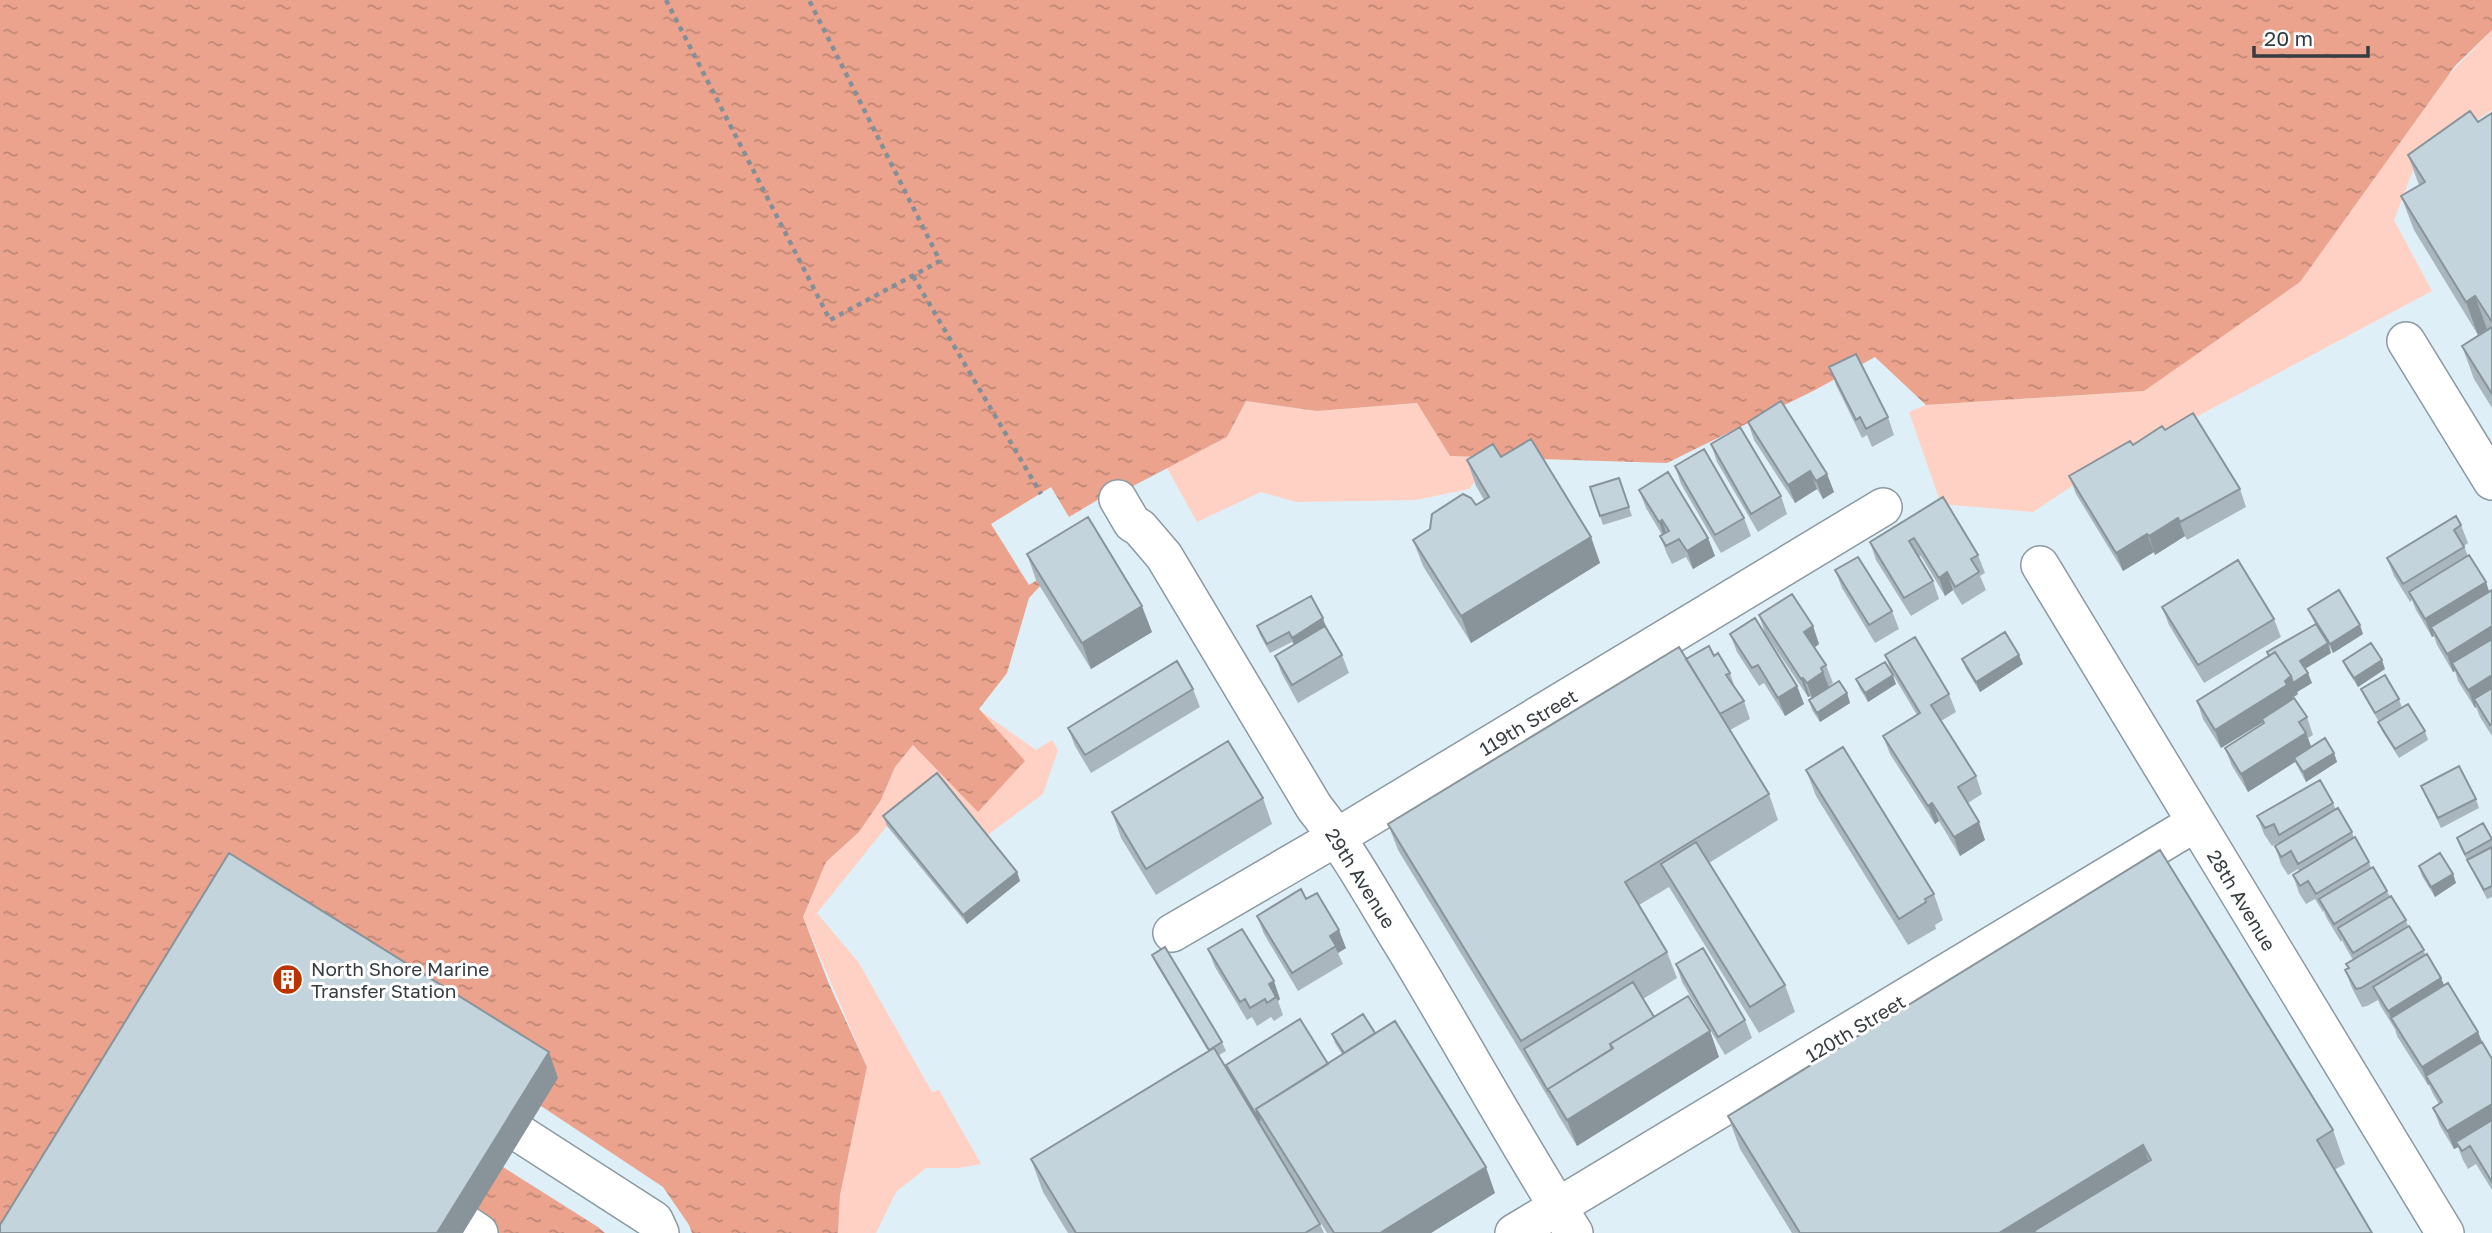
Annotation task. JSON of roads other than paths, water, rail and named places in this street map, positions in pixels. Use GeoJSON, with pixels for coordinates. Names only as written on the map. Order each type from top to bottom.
{"type":"FeatureCollection","features":[{"type":"Feature","properties":{"kind":"street"},"geometry":{"type":"LineString","coordinates":[[2406,341],[2492,481]]}},
{"type":"Feature","properties":{"kind":"street","name":"29th Avenue"},"geometry":{"type":"LineString","coordinates":[[1118,499],[1132,523],[1140,528],[1164,556],[1314,807],[1337,837],[1565,1220]]}},
{"type":"Feature","properties":{"kind":"street","name":"119th Street"},"geometry":{"type":"LineString","coordinates":[[1172,933],[1337,837],[1883,507]]}},
{"type":"Feature","properties":{"kind":"street","name":"28th Avenue"},"geometry":{"type":"LineString","coordinates":[[2040,565],[2445,1233]]}},
{"type":"Feature","properties":{"kind":"street","name":"120th Street"},"geometry":{"type":"LineString","coordinates":[[1514,1233],[1565,1220],[2195,823]]}},
{"type":"Feature","properties":{"kind":"street"},"geometry":{"type":"LineString","coordinates":[[522,1135],[654,1220],[660,1233]]}},
{"type":"Feature","properties":{"kind":"water"},"geometry":{"type":"Polygon","coordinates":[[[0,0],[2492,0],[2492,30],[2455,66],[2300,282],[2144,391],[1926,405],[1875,357],[1815,390],[1667,463],[1450,456],[1417,403],[1317,411],[1246,401],[1227,437],[1133,486],[1061,536],[1054,571],[1029,598],[1007,673],[979,709],[1025,761],[978,812],[913,745],[895,767],[881,800],[859,832],[826,862],[803,917],[829,984],[867,1067],[840,1195],[838,1233],[0,1233],[0,0]]]}},
{"type":"Feature","properties":{"kind":"place","name":"North Shore Marine Transfer Station"},"geometry":{"type":"Point","coordinates":[288,979]}}]}
